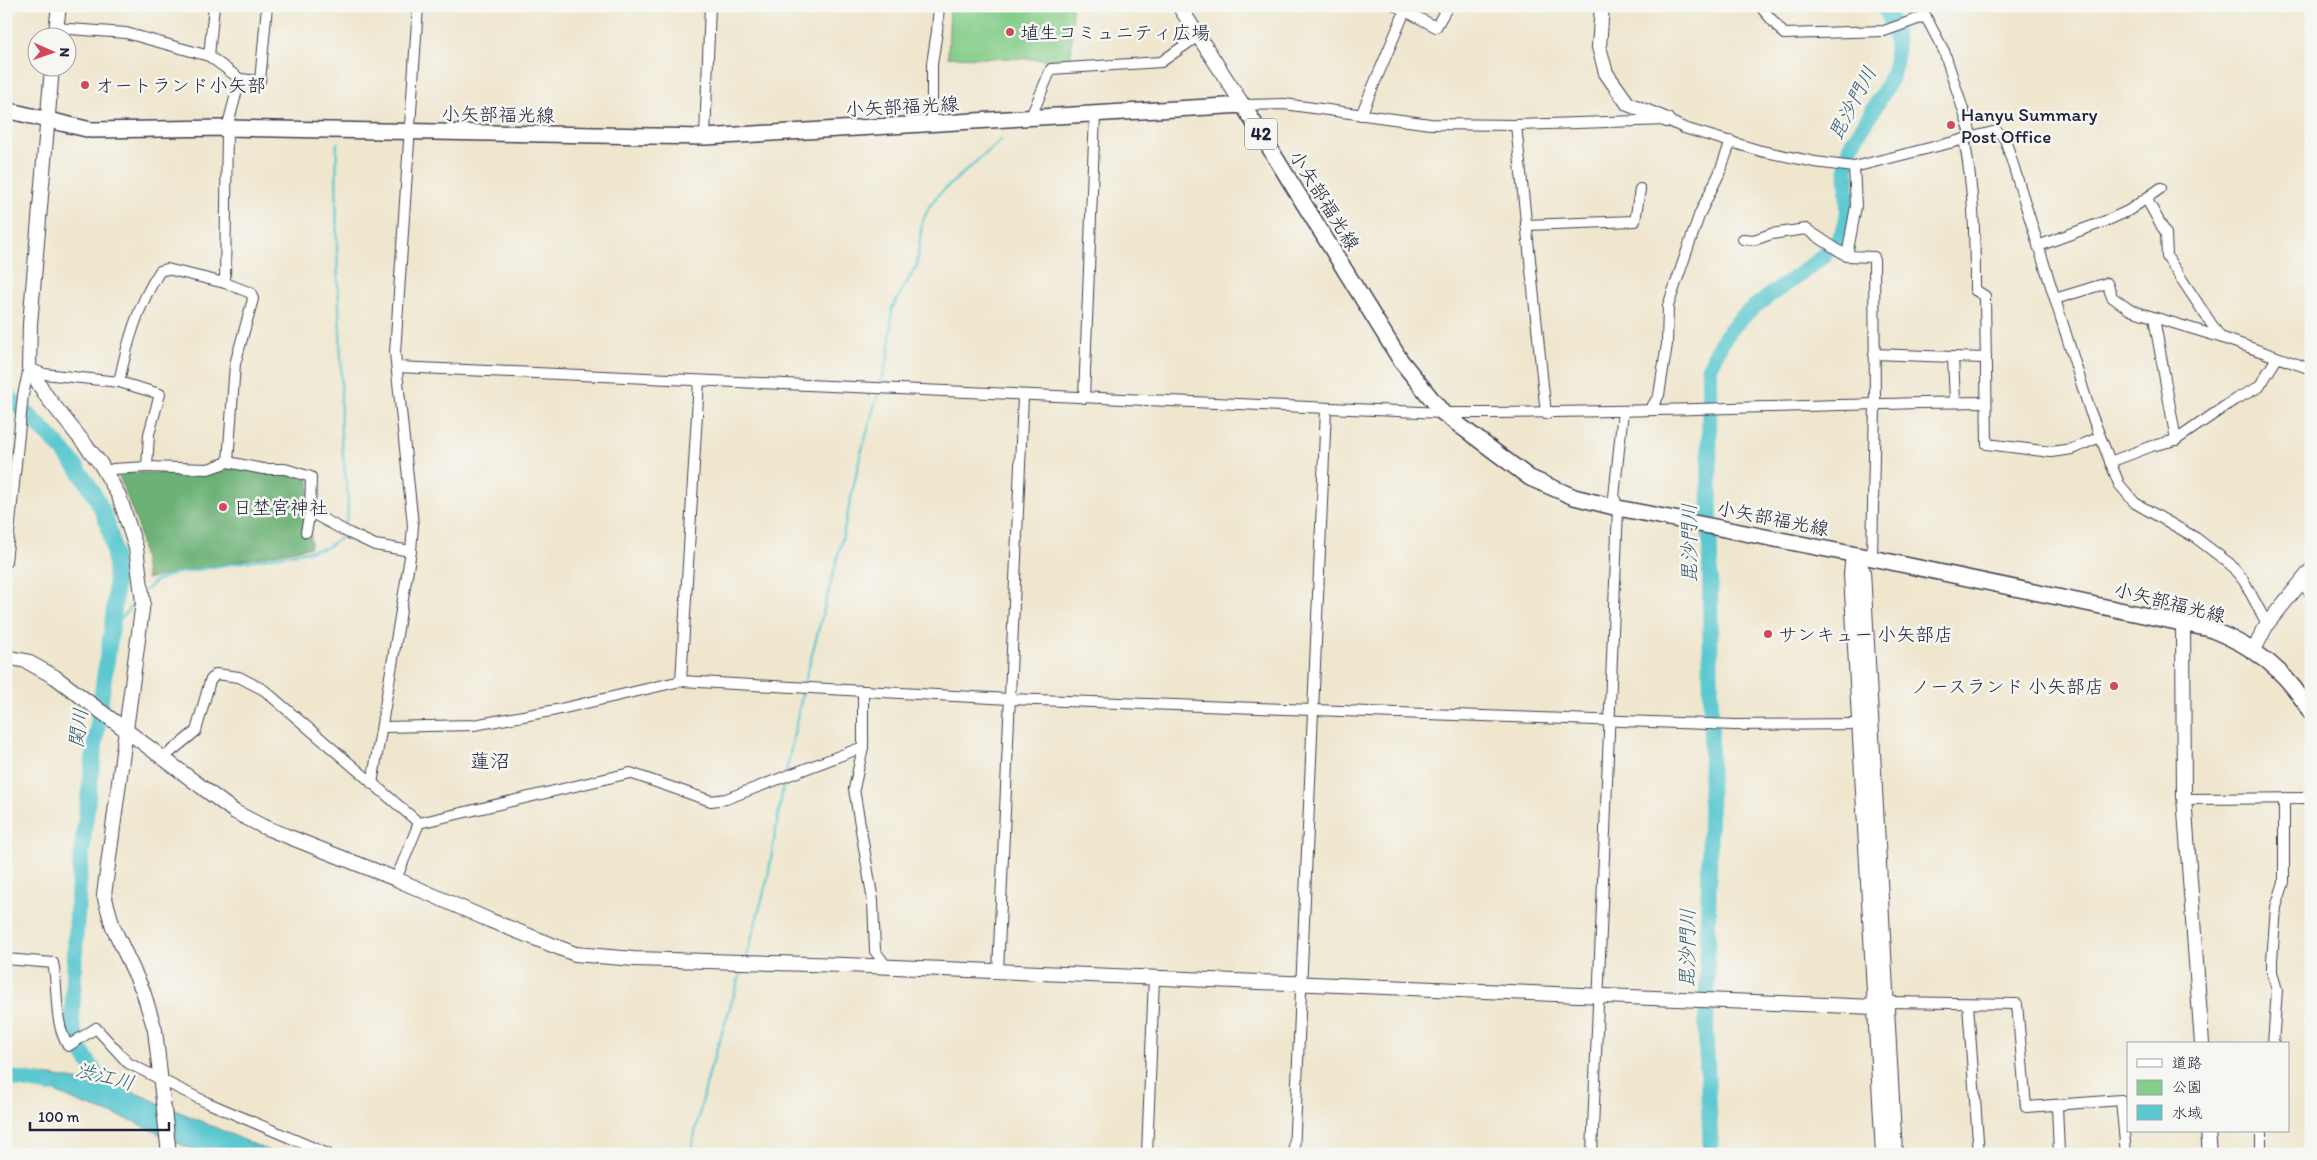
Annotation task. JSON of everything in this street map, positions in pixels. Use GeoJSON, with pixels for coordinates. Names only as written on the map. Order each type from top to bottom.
{"type":"FeatureCollection","features":[{"type":"Feature","properties":{"kind":"main road","name":"小矢部福光線"},"geometry":{"type":"LineString","coordinates":[[6,110],[91,130],[227,128],[705,137],[1243,105],[1401,362],[1443,413],[1530,478],[1574,497],[1618,508],[1872,558],[2210,629],[2254,650],[2291,684],[2311,713]]}},
{"type":"Feature","properties":{"kind":"street"},"geometry":{"type":"LineString","coordinates":[[56,28],[58,6]]}},
{"type":"Feature","properties":{"kind":"street"},"geometry":{"type":"LineString","coordinates":[[209,56],[214,6]]}},
{"type":"Feature","properties":{"kind":"street"},"geometry":{"type":"LineString","coordinates":[[78,33],[126,33],[209,56],[240,79],[260,81],[267,6]]}},
{"type":"Feature","properties":{"kind":"street"},"geometry":{"type":"LineString","coordinates":[[372,784],[411,551],[413,525],[395,353],[408,132],[412,119],[418,6]]}},
{"type":"Feature","properties":{"kind":"street"},"geometry":{"type":"LineString","coordinates":[[705,137],[710,6]]}},
{"type":"Feature","properties":{"kind":"street"},"geometry":{"type":"LineString","coordinates":[[932,124],[932,64],[939,6]]}},
{"type":"Feature","properties":{"kind":"street"},"geometry":{"type":"LineString","coordinates":[[1179,6],[1243,105],[1284,104],[1430,124],[1516,125],[1667,120]]}},
{"type":"Feature","properties":{"kind":"street"},"geometry":{"type":"LineString","coordinates":[[1361,115],[1401,9],[1436,27],[1448,6]]}},
{"type":"Feature","properties":{"kind":"street"},"geometry":{"type":"LineString","coordinates":[[1602,6],[1599,47],[1606,73],[1628,104],[1684,128],[1730,142],[1788,156],[1854,167],[1996,131],[2005,139],[2100,437],[2119,484],[2135,503],[2196,538],[2230,564],[2244,581],[2267,624]]}},
{"type":"Feature","properties":{"kind":"street"},"geometry":{"type":"LineString","coordinates":[[1760,6],[1784,34],[1884,31],[1926,16]]}},
{"type":"Feature","properties":{"kind":"street"},"geometry":{"type":"LineString","coordinates":[[1920,6],[1944,51],[1968,138],[1974,209],[1975,290],[1985,296],[1987,444],[2051,452],[2072,449],[2100,437]]}},
{"type":"Feature","properties":{"kind":"street"},"geometry":{"type":"LineString","coordinates":[[1030,119],[1051,69],[1161,62],[1198,36]]}},
{"type":"Feature","properties":{"kind":"street"},"geometry":{"type":"LineString","coordinates":[[6,562],[9,502],[24,395],[30,368],[30,324],[51,78]]}},
{"type":"Feature","properties":{"kind":"street"},"geometry":{"type":"LineString","coordinates":[[225,283],[227,128],[240,79]]}},
{"type":"Feature","properties":{"kind":"street"},"geometry":{"type":"LineString","coordinates":[[1084,398],[1095,114]]}},
{"type":"Feature","properties":{"kind":"street"},"geometry":{"type":"LineString","coordinates":[[1516,125],[1546,414]]}},
{"type":"Feature","properties":{"kind":"street"},"geometry":{"type":"LineString","coordinates":[[1650,410],[1659,395],[1666,344],[1668,306],[1700,213],[1719,174],[1730,142]]}},
{"type":"Feature","properties":{"kind":"street"},"geometry":{"type":"LineString","coordinates":[[1847,256],[1856,206],[1854,167]]}},
{"type":"Feature","properties":{"kind":"street"},"geometry":{"type":"LineString","coordinates":[[2038,246],[2128,211],[2162,188]]}},
{"type":"Feature","properties":{"kind":"street"},"geometry":{"type":"LineString","coordinates":[[1526,225],[1635,221],[1640,189]]}},
{"type":"Feature","properties":{"kind":"street"},"geometry":{"type":"LineString","coordinates":[[2146,198],[2166,234],[2167,257],[2220,337]]}},
{"type":"Feature","properties":{"kind":"street"},"geometry":{"type":"LineString","coordinates":[[1743,239],[1754,240],[1770,234],[1806,229],[1847,256],[1874,257],[1875,403],[1872,558]]}},
{"type":"Feature","properties":{"kind":"street"},"geometry":{"type":"LineString","coordinates":[[119,382],[128,339],[160,271],[167,269],[225,283],[251,293],[253,299],[234,364],[228,462]]}},
{"type":"Feature","properties":{"kind":"street"},"geometry":{"type":"LineString","coordinates":[[2055,299],[2107,282],[2112,297],[2130,310],[2220,337],[2311,369]]}},
{"type":"Feature","properties":{"kind":"street"},"geometry":{"type":"LineString","coordinates":[[2154,318],[2176,440]]}},
{"type":"Feature","properties":{"kind":"street"},"geometry":{"type":"LineString","coordinates":[[1874,354],[1986,358]]}},
{"type":"Feature","properties":{"kind":"street"},"geometry":{"type":"LineString","coordinates":[[1953,357],[1955,402]]}},
{"type":"Feature","properties":{"kind":"street"},"geometry":{"type":"LineString","coordinates":[[2110,462],[2152,446],[2176,440],[2234,400],[2259,386],[2277,358]]}},
{"type":"Feature","properties":{"kind":"street"},"geometry":{"type":"LineString","coordinates":[[397,367],[1443,413],[1546,414],[1875,403],[1986,402]]}},
{"type":"Feature","properties":{"kind":"street"},"geometry":{"type":"LineString","coordinates":[[30,368],[44,374],[119,382],[160,394],[149,434],[147,467]]}},
{"type":"Feature","properties":{"kind":"street"},"geometry":{"type":"LineString","coordinates":[[30,368],[47,398],[106,472],[119,496],[136,548],[142,602],[104,895],[113,927],[143,991],[155,1030],[169,1154]]}},
{"type":"Feature","properties":{"kind":"street"},"geometry":{"type":"LineString","coordinates":[[681,680],[699,381]]}},
{"type":"Feature","properties":{"kind":"street"},"geometry":{"type":"LineString","coordinates":[[998,972],[1023,396]]}},
{"type":"Feature","properties":{"kind":"street"},"geometry":{"type":"LineString","coordinates":[[1294,1154],[1326,409]]}},
{"type":"Feature","properties":{"kind":"street"},"geometry":{"type":"LineString","coordinates":[[1592,1154],[1618,508],[1614,497],[1623,411]]}},
{"type":"Feature","properties":{"kind":"street"},"geometry":{"type":"LineString","coordinates":[[106,472],[113,469],[147,467],[208,469],[228,462],[263,469],[285,469],[311,477],[310,512],[306,532]]}},
{"type":"Feature","properties":{"kind":"street"},"geometry":{"type":"LineString","coordinates":[[310,512],[349,534],[375,544],[411,551]]}},
{"type":"Feature","properties":{"kind":"street"},"geometry":{"type":"LineString","coordinates":[[1852,554],[1851,574],[1860,724],[1881,1005],[1895,1154]]}},
{"type":"Feature","properties":{"kind":"street"},"geometry":{"type":"LineString","coordinates":[[1852,554],[1863,571],[1881,1005],[1884,1154]]}},
{"type":"Feature","properties":{"kind":"street"},"geometry":{"type":"LineString","coordinates":[[2254,650],[2267,624],[2311,570]]}},
{"type":"Feature","properties":{"kind":"street"},"geometry":{"type":"LineString","coordinates":[[2300,583],[2311,593]]}},
{"type":"Feature","properties":{"kind":"street"},"geometry":{"type":"LineString","coordinates":[[2184,624],[2184,799],[2202,1042]]}},
{"type":"Feature","properties":{"kind":"street"},"geometry":{"type":"LineString","coordinates":[[6,657],[26,661],[55,678],[162,759],[242,816],[264,827],[396,879],[489,920],[575,954],[634,959],[887,967],[1598,997],[1881,1005],[2018,1004],[2026,1107],[2121,1100],[2126,1154]]}},
{"type":"Feature","properties":{"kind":"street"},"geometry":{"type":"LineString","coordinates":[[162,759],[196,731],[210,681],[216,674],[239,678],[264,690],[419,823]]}},
{"type":"Feature","properties":{"kind":"street"},"geometry":{"type":"LineString","coordinates":[[383,727],[474,725],[556,710],[681,680],[1009,699],[1313,708],[1735,725],[1860,724]]}},
{"type":"Feature","properties":{"kind":"street"},"geometry":{"type":"LineString","coordinates":[[863,692],[863,747],[854,789],[873,901],[875,951],[887,967]]}},
{"type":"Feature","properties":{"kind":"street"},"geometry":{"type":"LineString","coordinates":[[419,823],[630,773],[711,801],[726,799],[863,747]]}},
{"type":"Feature","properties":{"kind":"street"},"geometry":{"type":"LineString","coordinates":[[2273,1042],[2277,990],[2272,972],[2272,960],[2276,907],[2284,882],[2284,798]]}},
{"type":"Feature","properties":{"kind":"street"},"geometry":{"type":"LineString","coordinates":[[2184,799],[2311,798]]}},
{"type":"Feature","properties":{"kind":"street"},"geometry":{"type":"LineString","coordinates":[[396,879],[419,823]]}},
{"type":"Feature","properties":{"kind":"street"},"geometry":{"type":"LineString","coordinates":[[6,959],[54,963],[59,1022],[62,1036],[68,1046],[96,1028],[128,1063],[160,1082],[328,1154]]}},
{"type":"Feature","properties":{"kind":"street"},"geometry":{"type":"LineString","coordinates":[[1147,1154],[1154,978]]}},
{"type":"Feature","properties":{"kind":"street"},"geometry":{"type":"LineString","coordinates":[[1968,1005],[1979,1154]]}},
{"type":"Feature","properties":{"kind":"street"},"geometry":{"type":"LineString","coordinates":[[2057,1105],[2059,1154]]}},
{"type":"Feature","properties":{"kind":"street"},"geometry":{"type":"LineString","coordinates":[[2208,1132],[2210,1154]]}},
{"type":"Feature","properties":{"kind":"street"},"geometry":{"type":"LineString","coordinates":[[2261,1132],[2262,1154]]}},
{"type":"Feature","properties":{"kind":"green space","name":"埴生コミュニティ広場"},"geometry":{"type":"Polygon","coordinates":[[[950,6],[1072,6],[1071,60],[948,57],[950,6]]]}},
{"type":"Feature","properties":{"kind":"green space"},"geometry":{"type":"Polygon","coordinates":[[[227,463],[309,478],[311,547],[147,579],[138,526],[118,473],[206,472],[227,463]]]}},
{"type":"Feature","properties":{"kind":"water"},"geometry":{"type":"Polygon","coordinates":[[[13,1073],[51,1076],[124,1088],[276,1154],[201,1154],[133,1121],[80,1103],[13,1073]]]}},
{"type":"Feature","properties":{"kind":"waterway","name":"毘沙門川"},"geometry":{"type":"LineString","coordinates":[[1711,1154],[1706,1041],[1711,758],[1709,370],[1717,352],[1736,324],[1760,302],[1819,260],[1840,237],[1845,227],[1848,206],[1846,172],[1850,148],[1882,95],[1894,68],[1896,40],[1892,24],[1884,6]]}},
{"type":"Feature","properties":{"kind":"waterway"},"geometry":{"type":"LineString","coordinates":[[880,385],[889,354],[892,308],[917,265],[922,223],[929,207],[938,195],[1001,140]]}},
{"type":"Feature","properties":{"kind":"waterway"},"geometry":{"type":"LineString","coordinates":[[337,143],[341,437],[348,496],[347,518],[344,528]]}},
{"type":"Feature","properties":{"kind":"waterway"},"geometry":{"type":"LineString","coordinates":[[804,685],[841,544],[860,457],[879,390]]}},
{"type":"Feature","properties":{"kind":"waterway","name":"関川"},"geometry":{"type":"LineString","coordinates":[[6,394],[63,450],[87,482],[105,517],[115,559],[116,580],[113,622],[103,685],[80,870],[72,1021],[77,1042],[107,1096]]}},
{"type":"Feature","properties":{"kind":"waterway"},"geometry":{"type":"LineString","coordinates":[[146,590],[155,581],[173,574],[326,548],[339,539],[342,533]]}},
{"type":"Feature","properties":{"kind":"waterway"},"geometry":{"type":"LineString","coordinates":[[114,627],[137,599]]}},
{"type":"Feature","properties":{"kind":"waterway"},"geometry":{"type":"LineString","coordinates":[[786,773],[803,690]]}},
{"type":"Feature","properties":{"kind":"waterway"},"geometry":{"type":"LineString","coordinates":[[746,958],[768,877],[784,781]]}},
{"type":"Feature","properties":{"kind":"waterway"},"geometry":{"type":"LineString","coordinates":[[690,1154],[708,1077],[743,966]]}},
{"type":"Feature","properties":{"kind":"waterway","name":"渋江川"},"geometry":{"type":"LineString","coordinates":[[6,1077],[51,1085]]}},
{"type":"Feature","properties":{"kind":"place","name":"埴生コミュニティ広場"},"geometry":{"type":"Point","coordinates":[1010,32]}},
{"type":"Feature","properties":{"kind":"place","name":"オートランド小矢部"},"geometry":{"type":"Point","coordinates":[85,85]}},
{"type":"Feature","properties":{"kind":"place","name":"Hanyu Summary Post Office"},"geometry":{"type":"Point","coordinates":[1951,125]}},
{"type":"Feature","properties":{"kind":"place","name":"日埜宮神社"},"geometry":{"type":"Point","coordinates":[223,507]}},
{"type":"Feature","properties":{"kind":"place","name":"サンキュー 小矢部店"},"geometry":{"type":"Point","coordinates":[1768,634]}},
{"type":"Feature","properties":{"kind":"place","name":"ノースランド 小矢部店"},"geometry":{"type":"Point","coordinates":[2114,686]}},
{"type":"Feature","properties":{"kind":"district","name":"蓮沼"},"geometry":{"type":"Point","coordinates":[490,761]}}]}
